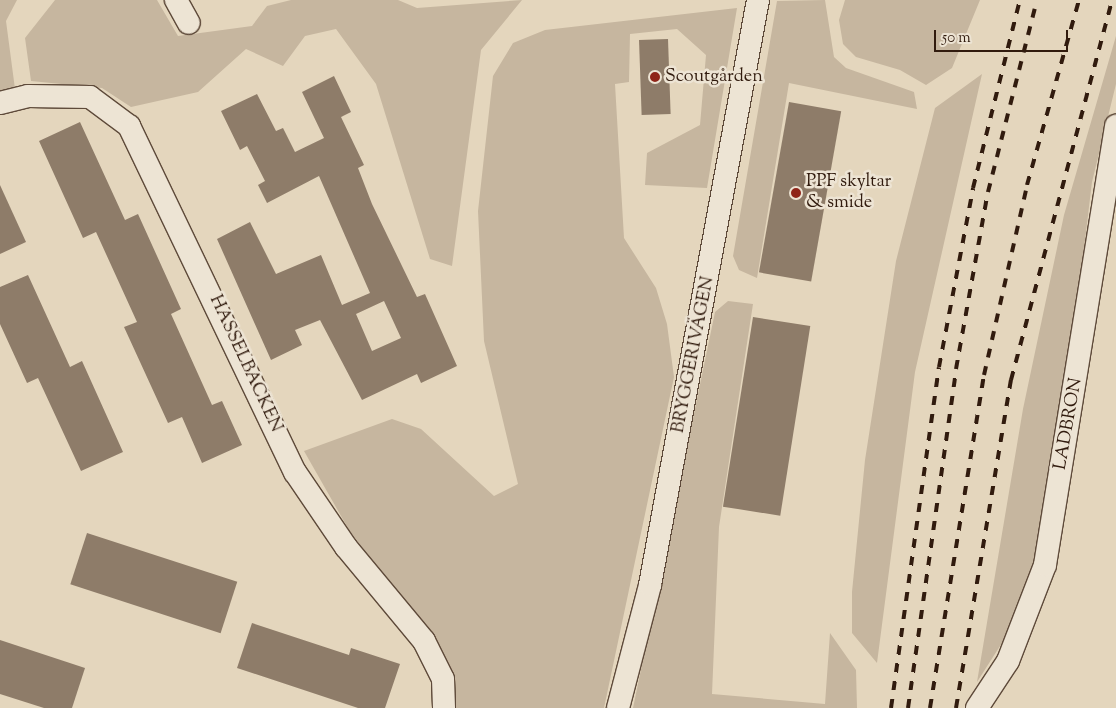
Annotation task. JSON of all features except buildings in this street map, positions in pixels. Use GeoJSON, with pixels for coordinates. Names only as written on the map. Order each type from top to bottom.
{"type":"FeatureCollection","features":[{"type":"Feature","properties":{"kind":"street"},"geometry":{"type":"LineString","coordinates":[[176,0],[189,23]]}},
{"type":"Feature","properties":{"kind":"street","name":"BRYGGERIVÄGEN"},"geometry":{"type":"LineString","coordinates":[[618,708],[652,576],[758,0]]}},
{"type":"Feature","properties":{"kind":"street","name":"HASSELBACKEN"},"geometry":{"type":"LineString","coordinates":[[0,103],[28,96],[90,97],[129,126],[295,472],[346,547],[424,640],[443,679],[444,708]]}},
{"type":"Feature","properties":{"kind":"street","name":"LADBRON"},"geometry":{"type":"LineString","coordinates":[[977,708],[1008,661],[1045,565],[1116,126]]}},
{"type":"Feature","properties":{"kind":"shaded area"},"geometry":{"type":"Polygon","coordinates":[[[0,0],[17,0],[6,21],[15,89],[0,92],[0,0]]]}},
{"type":"Feature","properties":{"kind":"shaded area"},"geometry":{"type":"Polygon","coordinates":[[[55,0],[157,0],[178,36],[252,26],[267,6],[291,0],[398,0],[417,8],[522,0],[481,50],[452,266],[430,259],[376,84],[336,29],[305,36],[283,66],[246,49],[198,92],[131,107],[102,88],[31,81],[25,38],[55,0]]]}},
{"type":"Feature","properties":{"kind":"shaded area"},"geometry":{"type":"Polygon","coordinates":[[[825,0],[834,57],[846,68],[914,92],[917,109],[789,83],[757,278],[739,270],[733,256],[777,1],[825,0]]]}},
{"type":"Feature","properties":{"kind":"shaded area"},"geometry":{"type":"Polygon","coordinates":[[[845,0],[980,0],[952,68],[926,85],[900,70],[856,57],[843,44],[839,20],[845,0]]]}},
{"type":"Feature","properties":{"kind":"shaded area"},"geometry":{"type":"Polygon","coordinates":[[[737,8],[707,188],[645,185],[647,153],[700,125],[706,55],[677,29],[630,34],[629,82],[615,84],[624,238],[656,288],[667,324],[674,377],[604,708],[454,708],[448,662],[349,530],[304,451],[392,419],[421,429],[494,496],[518,484],[484,341],[478,211],[493,76],[513,43],[545,30],[737,8]]]}},
{"type":"Feature","properties":{"kind":"shaded area"},"geometry":{"type":"Polygon","coordinates":[[[1116,36],[1116,84],[1092,182],[1071,357],[1035,561],[1016,621],[977,682],[1023,409],[1064,215],[1116,36]]]}},
{"type":"Feature","properties":{"kind":"shaded area"},"geometry":{"type":"Polygon","coordinates":[[[982,74],[915,372],[877,663],[852,633],[852,592],[865,460],[896,261],[935,108],[982,74]]]}},
{"type":"Feature","properties":{"kind":"shaded area"},"geometry":{"type":"Polygon","coordinates":[[[728,301],[753,304],[719,527],[712,694],[825,704],[830,633],[856,670],[857,708],[633,708],[715,312],[728,301]]]}},
{"type":"Feature","properties":{"kind":"railway"},"geometry":{"type":"LineString","coordinates":[[891,708],[939,367],[973,188],[1020,0]]}},
{"type":"Feature","properties":{"kind":"railway"},"geometry":{"type":"LineString","coordinates":[[908,708],[956,369],[988,192],[1037,0]]}},
{"type":"Feature","properties":{"kind":"railway"},"geometry":{"type":"LineString","coordinates":[[930,708],[984,375],[1027,185],[1079,0]]}},
{"type":"Feature","properties":{"kind":"railway"},"geometry":{"type":"LineString","coordinates":[[956,708],[1011,380],[1112,0]]}},
{"type":"Feature","properties":{"kind":"place","name":"Scoutgården"},"geometry":{"type":"Point","coordinates":[655,77]}},
{"type":"Feature","properties":{"kind":"place","name":"PPF skyltar & smide"},"geometry":{"type":"Point","coordinates":[796,193]}}]}
